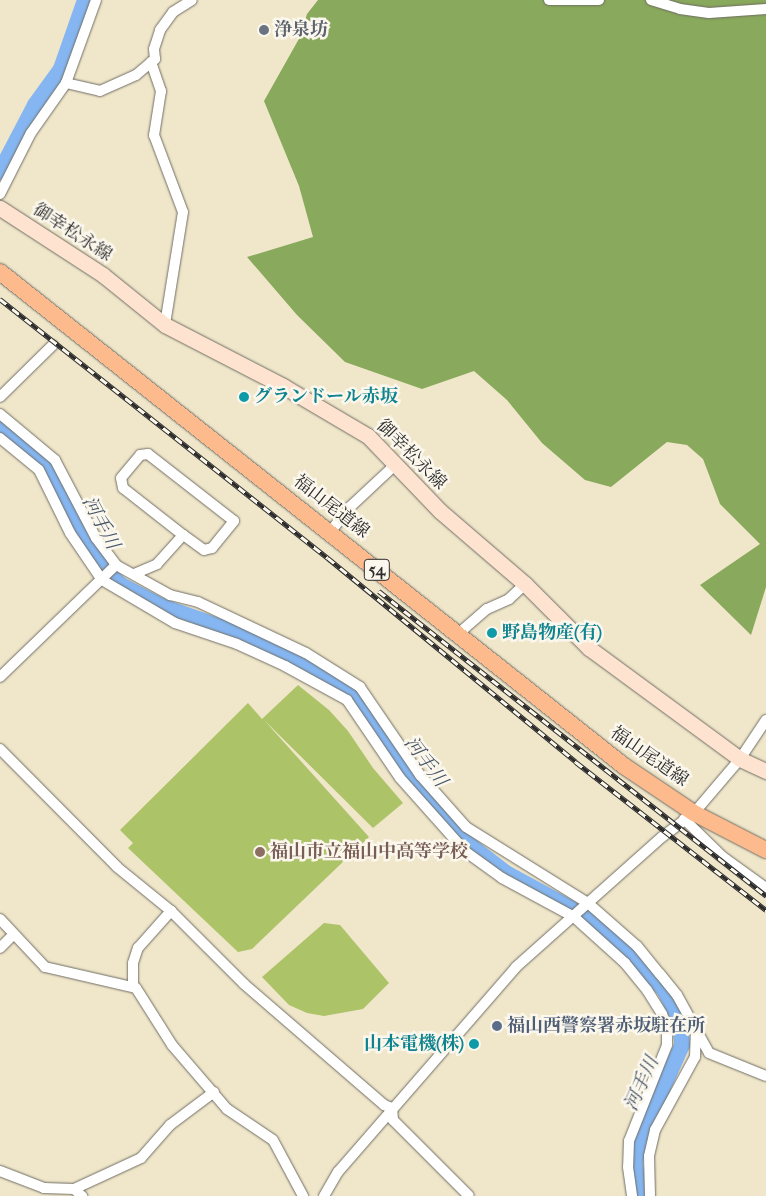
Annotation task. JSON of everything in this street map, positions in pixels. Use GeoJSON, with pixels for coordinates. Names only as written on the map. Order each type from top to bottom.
{"type":"FeatureCollection","features":[{"type":"Feature","properties":{"kind":"main road","name":"御幸松永線"},"geometry":{"type":"LineString","coordinates":[[0,208],[103,275],[165,325],[348,423],[368,436],[440,510],[525,584],[589,648],[740,759],[766,771]]}},
{"type":"Feature","properties":{"kind":"main road","name":"福山尾道線"},"geometry":{"type":"LineString","coordinates":[[0,272],[689,816],[766,850]]}},
{"type":"Feature","properties":{"kind":"street"},"geometry":{"type":"LineString","coordinates":[[0,194],[31,134],[66,83],[96,0]]}},
{"type":"Feature","properties":{"kind":"street"},"geometry":{"type":"LineString","coordinates":[[66,83],[100,91],[136,75],[155,59],[154,49],[160,30],[173,12],[192,0]]}},
{"type":"Feature","properties":{"kind":"street"},"geometry":{"type":"LineString","coordinates":[[549,0],[599,0]]}},
{"type":"Feature","properties":{"kind":"street"},"geometry":{"type":"LineString","coordinates":[[651,0],[680,9],[709,12],[766,8]]}},
{"type":"Feature","properties":{"kind":"street"},"geometry":{"type":"LineString","coordinates":[[151,62],[161,91],[154,135],[183,212],[165,325]]}},
{"type":"Feature","properties":{"kind":"street"},"geometry":{"type":"LineString","coordinates":[[0,397],[53,345]]}},
{"type":"Feature","properties":{"kind":"street"},"geometry":{"type":"LineString","coordinates":[[0,414],[54,460],[96,538],[115,566],[134,574],[170,595],[198,602],[306,653],[360,687],[420,775],[466,827],[588,905],[637,946],[677,995],[696,1034],[709,1053],[766,1076]]}},
{"type":"Feature","properties":{"kind":"street"},"geometry":{"type":"LineString","coordinates":[[0,438],[39,470],[70,533],[103,579],[175,623],[237,644],[285,666],[347,700],[400,778],[466,852],[502,878],[575,916],[625,963],[647,990],[662,1014],[667,1028],[667,1045],[629,1141],[632,1196]]}},
{"type":"Feature","properties":{"kind":"street"},"geometry":{"type":"LineString","coordinates":[[148,454],[234,521],[212,548],[204,550],[183,535],[123,488],[121,478],[140,455],[148,454]]}},
{"type":"Feature","properties":{"kind":"street"},"geometry":{"type":"LineString","coordinates":[[330,532],[350,507],[396,465]]}},
{"type":"Feature","properties":{"kind":"street"},"geometry":{"type":"LineString","coordinates":[[134,574],[157,564],[183,535]]}},
{"type":"Feature","properties":{"kind":"street"},"geometry":{"type":"LineString","coordinates":[[0,677],[115,566]]}},
{"type":"Feature","properties":{"kind":"street"},"geometry":{"type":"LineString","coordinates":[[458,634],[487,609],[509,599],[525,584]]}},
{"type":"Feature","properties":{"kind":"street"},"geometry":{"type":"LineString","coordinates":[[324,1196],[328,1185],[392,1108],[516,967],[689,816],[740,759],[766,720]]}},
{"type":"Feature","properties":{"kind":"street"},"geometry":{"type":"LineString","coordinates":[[0,749],[117,867],[171,911],[244,984],[384,1105],[392,1108]]}},
{"type":"Feature","properties":{"kind":"street"},"geometry":{"type":"LineString","coordinates":[[689,816],[723,857],[766,888]]}},
{"type":"Feature","properties":{"kind":"street"},"geometry":{"type":"LineString","coordinates":[[133,986],[133,963],[138,948],[171,911]]}},
{"type":"Feature","properties":{"kind":"street"},"geometry":{"type":"LineString","coordinates":[[0,920],[45,967],[133,986],[147,1002],[172,1045],[227,1108],[273,1140],[303,1196]]}},
{"type":"Feature","properties":{"kind":"street"},"geometry":{"type":"LineString","coordinates":[[0,948],[13,935]]}},
{"type":"Feature","properties":{"kind":"street"},"geometry":{"type":"LineString","coordinates":[[650,1196],[649,1156],[655,1130],[695,1057],[696,1034]]}},
{"type":"Feature","properties":{"kind":"street"},"geometry":{"type":"LineString","coordinates":[[0,1171],[44,1188],[78,1193],[141,1158],[170,1125],[214,1092]]}},
{"type":"Feature","properties":{"kind":"street"},"geometry":{"type":"LineString","coordinates":[[392,1108],[393,1120],[469,1196]]}},
{"type":"Feature","properties":{"kind":"green space"},"geometry":{"type":"Polygon","coordinates":[[[318,0],[766,0],[766,587],[751,635],[700,585],[760,544],[720,504],[703,459],[687,445],[667,442],[611,487],[585,480],[542,443],[507,400],[474,371],[422,389],[345,362],[297,315],[247,257],[313,237],[299,186],[264,101],[300,37],[307,14],[318,0]]]}},
{"type":"Feature","properties":{"kind":"green space"},"geometry":{"type":"Polygon","coordinates":[[[298,685],[329,710],[348,731],[373,768],[403,803],[373,828],[264,720],[369,837],[252,949],[238,952],[128,848],[133,843],[120,830],[248,703],[262,719],[298,685]]]}},
{"type":"Feature","properties":{"kind":"green space"},"geometry":{"type":"Polygon","coordinates":[[[324,923],[340,925],[389,983],[363,1009],[324,1016],[307,1013],[289,1005],[262,977],[324,923]]]}},
{"type":"Feature","properties":{"kind":"waterway","name":"河手川"},"geometry":{"type":"LineString","coordinates":[[0,172],[35,105],[61,69],[85,0]]}},
{"type":"Feature","properties":{"kind":"waterway","name":"河手川"},"geometry":{"type":"LineString","coordinates":[[0,424],[34,450],[50,466],[84,539],[102,568],[121,585],[161,606],[249,637],[330,681],[354,699],[419,790],[458,836],[506,873],[596,922],[630,950],[665,991],[680,1020],[682,1045],[640,1139],[635,1163],[639,1196]]}},
{"type":"Feature","properties":{"kind":"railway"},"geometry":{"type":"LineString","coordinates":[[0,299],[328,558],[576,762],[766,910]]}},
{"type":"Feature","properties":{"kind":"railway"},"geometry":{"type":"LineString","coordinates":[[379,591],[766,896]]}},
{"type":"Feature","properties":{"kind":"place","name":"浄泉坊"},"geometry":{"type":"Point","coordinates":[264,30]}},
{"type":"Feature","properties":{"kind":"place","name":"グランドール赤坂"},"geometry":{"type":"Point","coordinates":[244,397]}},
{"type":"Feature","properties":{"kind":"place","name":"野島物産(有)"},"geometry":{"type":"Point","coordinates":[492,633]}},
{"type":"Feature","properties":{"kind":"place","name":"福山市立福山中高等学校"},"geometry":{"type":"Point","coordinates":[260,852]}},
{"type":"Feature","properties":{"kind":"place","name":"福山西警察署赤坂駐在所"},"geometry":{"type":"Point","coordinates":[497,1026]}},
{"type":"Feature","properties":{"kind":"place","name":"山本電機(株)"},"geometry":{"type":"Point","coordinates":[474,1044]}}]}
